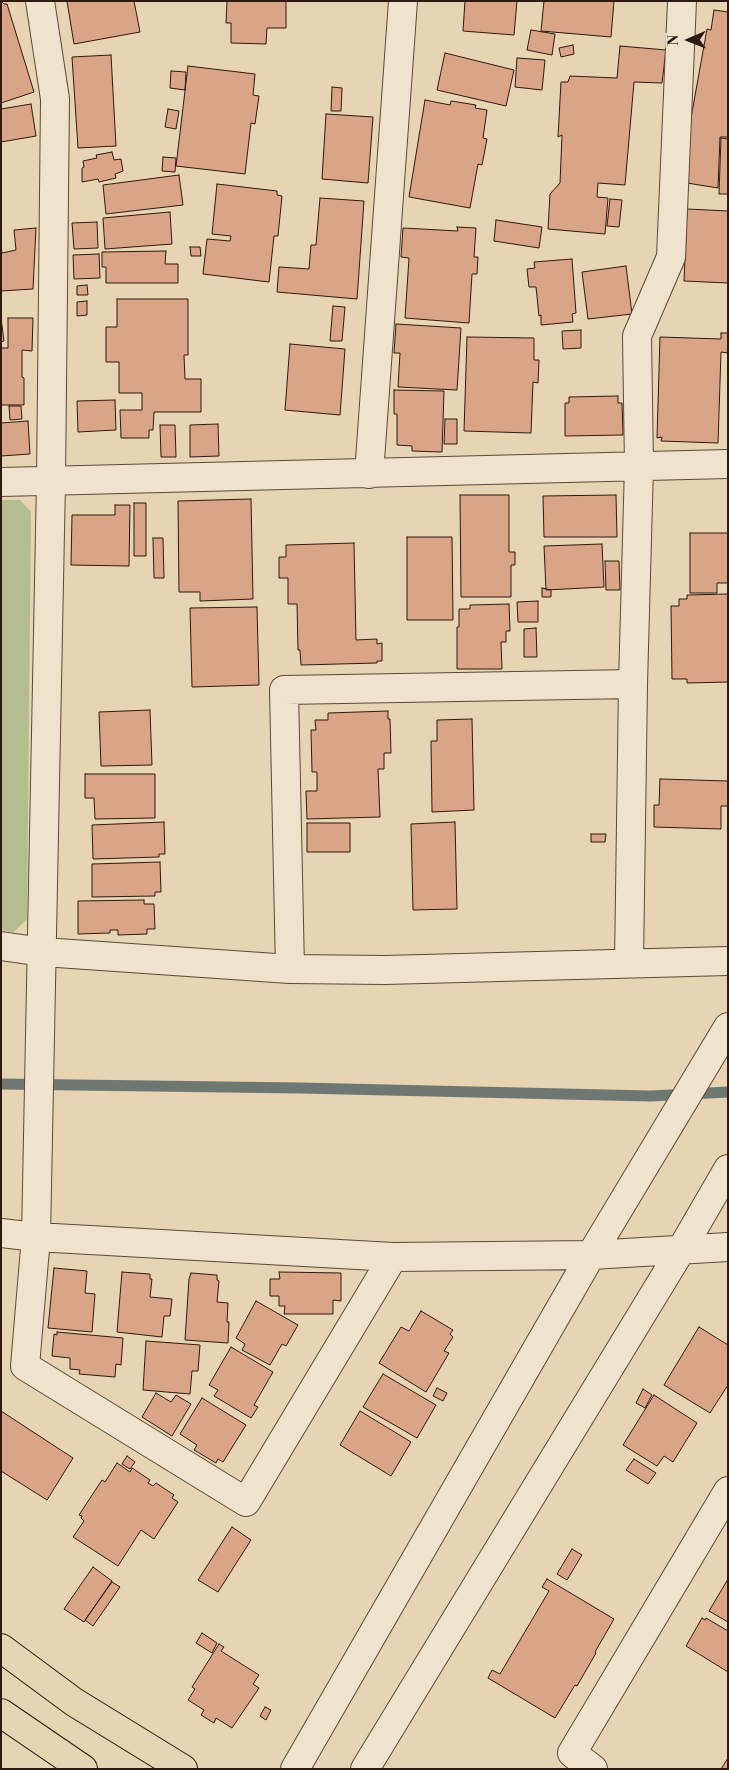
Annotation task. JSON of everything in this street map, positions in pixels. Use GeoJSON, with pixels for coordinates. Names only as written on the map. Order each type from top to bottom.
{"type":"FeatureCollection","features":[{"type":"Feature","properties":{"kind":"highway"},"geometry":{"type":"LineString","coordinates":[[1,1648],[74,1702],[183,1769]]}},
{"type":"Feature","properties":{"kind":"highway"},"geometry":{"type":"LineString","coordinates":[[1,1712],[83,1769]]}},
{"type":"Feature","properties":{"kind":"street"},"geometry":{"type":"LineString","coordinates":[[40,1],[55,99],[51,481],[36,1237],[25,1366],[246,1502],[393,1257]]}},
{"type":"Feature","properties":{"kind":"street"},"geometry":{"type":"LineString","coordinates":[[369,474],[403,1]]}},
{"type":"Feature","properties":{"kind":"street"},"geometry":{"type":"LineString","coordinates":[[630,963],[633,684],[639,466],[637,336],[671,257],[682,1]]}},
{"type":"Feature","properties":{"kind":"street"},"geometry":{"type":"LineString","coordinates":[[1,482],[728,464]]}},
{"type":"Feature","properties":{"kind":"street"},"geometry":{"type":"LineString","coordinates":[[290,969],[284,690],[633,684]]}},
{"type":"Feature","properties":{"kind":"street"},"geometry":{"type":"LineString","coordinates":[[1,946],[43,952],[290,969],[385,970],[728,961]]}},
{"type":"Feature","properties":{"kind":"street"},"geometry":{"type":"LineString","coordinates":[[295,1769],[591,1256],[728,1026]]}},
{"type":"Feature","properties":{"kind":"street"},"geometry":{"type":"LineString","coordinates":[[365,1769],[681,1250],[728,1169]]}},
{"type":"Feature","properties":{"kind":"street"},"geometry":{"type":"LineString","coordinates":[[1,1232],[36,1237],[393,1257],[591,1256],[728,1247]]}},
{"type":"Feature","properties":{"kind":"street"},"geometry":{"type":"LineString","coordinates":[[593,1769],[572,1753],[728,1490]]}},
{"type":"Feature","properties":{"kind":"green space"},"geometry":{"type":"Polygon","coordinates":[[[1,500],[20,500],[31,512],[27,919],[14,932],[1,930],[1,500]]]}},
{"type":"Feature","properties":{"kind":"building"},"geometry":{"type":"Polygon","coordinates":[[[1,1],[7,4],[34,92],[1,103],[1,1]]]}},
{"type":"Feature","properties":{"kind":"building"},"geometry":{"type":"Polygon","coordinates":[[[67,1],[134,1],[140,32],[74,44],[67,1]]]}},
{"type":"Feature","properties":{"kind":"building"},"geometry":{"type":"Polygon","coordinates":[[[227,1],[286,1],[286,28],[267,28],[266,44],[231,43],[231,23],[226,23],[227,1]]]}},
{"type":"Feature","properties":{"kind":"building"},"geometry":{"type":"Polygon","coordinates":[[[465,1],[517,1],[514,35],[463,31],[465,1]]]}},
{"type":"Feature","properties":{"kind":"building"},"geometry":{"type":"Polygon","coordinates":[[[544,1],[614,1],[611,37],[541,31],[544,1]]]}},
{"type":"Feature","properties":{"kind":"building"},"geometry":{"type":"Polygon","coordinates":[[[714,10],[728,12],[728,137],[720,137],[718,188],[687,183],[689,129],[707,29],[711,30],[714,10]]]}},
{"type":"Feature","properties":{"kind":"building"},"geometry":{"type":"Polygon","coordinates":[[[531,30],[555,34],[552,55],[527,50],[531,30]]]}},
{"type":"Feature","properties":{"kind":"building"},"geometry":{"type":"Polygon","coordinates":[[[573,45],[574,54],[561,57],[559,48],[573,45]]]}},
{"type":"Feature","properties":{"kind":"building"},"geometry":{"type":"Polygon","coordinates":[[[620,46],[666,50],[662,83],[634,82],[625,185],[598,183],[597,197],[608,198],[605,234],[548,229],[550,194],[560,183],[562,135],[558,137],[561,82],[568,82],[570,76],[617,78],[620,46]]]}},
{"type":"Feature","properties":{"kind":"building"},"geometry":{"type":"Polygon","coordinates":[[[445,53],[514,70],[506,106],[437,90],[445,53]]]}},
{"type":"Feature","properties":{"kind":"building"},"geometry":{"type":"Polygon","coordinates":[[[111,55],[116,146],[78,148],[72,57],[111,55]]]}},
{"type":"Feature","properties":{"kind":"building"},"geometry":{"type":"Polygon","coordinates":[[[517,58],[545,60],[542,90],[515,87],[517,58]]]}},
{"type":"Feature","properties":{"kind":"building"},"geometry":{"type":"Polygon","coordinates":[[[188,66],[255,74],[253,95],[259,96],[255,124],[251,123],[245,174],[176,166],[188,66]]]}},
{"type":"Feature","properties":{"kind":"building"},"geometry":{"type":"Polygon","coordinates":[[[171,71],[186,72],[185,90],[170,88],[171,71]]]}},
{"type":"Feature","properties":{"kind":"building"},"geometry":{"type":"Polygon","coordinates":[[[332,87],[342,88],[341,111],[331,111],[332,87]]]}},
{"type":"Feature","properties":{"kind":"building"},"geometry":{"type":"Polygon","coordinates":[[[425,100],[450,105],[451,101],[476,105],[475,108],[487,110],[483,138],[487,139],[482,165],[478,164],[470,208],[409,197],[425,100]]]}},
{"type":"Feature","properties":{"kind":"building"},"geometry":{"type":"Polygon","coordinates":[[[31,104],[36,136],[1,142],[1,109],[31,104]]]}},
{"type":"Feature","properties":{"kind":"building"},"geometry":{"type":"Polygon","coordinates":[[[168,109],[179,111],[176,129],[165,127],[168,109]]]}},
{"type":"Feature","properties":{"kind":"building"},"geometry":{"type":"Polygon","coordinates":[[[326,114],[373,117],[368,183],[322,179],[326,114]]]}},
{"type":"Feature","properties":{"kind":"building"},"geometry":{"type":"Polygon","coordinates":[[[721,138],[728,139],[728,194],[719,194],[721,138]]]}},
{"type":"Feature","properties":{"kind":"building"},"geometry":{"type":"Polygon","coordinates":[[[112,152],[114,160],[121,159],[123,171],[115,174],[116,178],[99,182],[98,179],[82,182],[83,161],[97,158],[96,155],[112,152]]]}},
{"type":"Feature","properties":{"kind":"building"},"geometry":{"type":"Polygon","coordinates":[[[163,157],[176,158],[175,172],[162,171],[163,157]]]}},
{"type":"Feature","properties":{"kind":"building"},"geometry":{"type":"Polygon","coordinates":[[[179,175],[183,205],[106,214],[103,185],[179,175]]]}},
{"type":"Feature","properties":{"kind":"building"},"geometry":{"type":"Polygon","coordinates":[[[217,184],[277,191],[277,195],[282,196],[278,236],[274,236],[269,282],[203,274],[207,239],[230,241],[231,236],[212,234],[217,184]]]}},
{"type":"Feature","properties":{"kind":"building"},"geometry":{"type":"Polygon","coordinates":[[[320,198],[364,201],[357,299],[277,292],[279,267],[309,269],[311,245],[316,245],[320,198]]]}},
{"type":"Feature","properties":{"kind":"building"},"geometry":{"type":"Polygon","coordinates":[[[610,199],[622,200],[619,227],[607,226],[610,199]]]}},
{"type":"Feature","properties":{"kind":"building"},"geometry":{"type":"Polygon","coordinates":[[[687,209],[728,211],[728,283],[684,281],[687,209]]]}},
{"type":"Feature","properties":{"kind":"building"},"geometry":{"type":"Polygon","coordinates":[[[170,212],[172,244],[105,249],[103,218],[170,212]]]}},
{"type":"Feature","properties":{"kind":"building"},"geometry":{"type":"Polygon","coordinates":[[[496,220],[542,227],[539,248],[494,241],[496,220]]]}},
{"type":"Feature","properties":{"kind":"building"},"geometry":{"type":"Polygon","coordinates":[[[97,222],[98,248],[74,249],[72,223],[97,222]]]}},
{"type":"Feature","properties":{"kind":"building"},"geometry":{"type":"Polygon","coordinates":[[[457,227],[476,228],[474,257],[478,257],[477,274],[472,274],[469,323],[405,318],[409,258],[401,257],[403,228],[458,231],[457,227]]]}},
{"type":"Feature","properties":{"kind":"building"},"geometry":{"type":"Polygon","coordinates":[[[36,228],[33,289],[1,291],[1,247],[2,253],[16,250],[14,230],[36,228]]]}},
{"type":"Feature","properties":{"kind":"building"},"geometry":{"type":"Polygon","coordinates":[[[190,247],[200,247],[201,256],[191,256],[190,247]]]}},
{"type":"Feature","properties":{"kind":"building"},"geometry":{"type":"Polygon","coordinates":[[[166,251],[165,264],[178,264],[178,283],[106,283],[106,267],[102,267],[102,252],[166,251]]]}},
{"type":"Feature","properties":{"kind":"building"},"geometry":{"type":"Polygon","coordinates":[[[99,254],[100,278],[74,279],[73,255],[99,254]]]}},
{"type":"Feature","properties":{"kind":"building"},"geometry":{"type":"Polygon","coordinates":[[[572,259],[576,313],[572,314],[573,322],[541,325],[536,287],[529,287],[527,269],[535,268],[534,262],[572,259]]]}},
{"type":"Feature","properties":{"kind":"building"},"geometry":{"type":"Polygon","coordinates":[[[626,266],[632,314],[588,319],[582,272],[626,266]]]}},
{"type":"Feature","properties":{"kind":"building"},"geometry":{"type":"Polygon","coordinates":[[[87,285],[88,295],[77,295],[77,286],[87,285]]]}},
{"type":"Feature","properties":{"kind":"building"},"geometry":{"type":"Polygon","coordinates":[[[117,299],[188,299],[188,355],[184,355],[185,379],[201,379],[201,412],[154,412],[153,430],[149,430],[149,438],[121,438],[120,410],[142,410],[142,393],[119,393],[119,362],[106,362],[106,327],[117,327],[117,299]]]}},
{"type":"Feature","properties":{"kind":"building"},"geometry":{"type":"Polygon","coordinates":[[[87,301],[87,315],[77,316],[77,302],[87,301]]]}},
{"type":"Feature","properties":{"kind":"building"},"geometry":{"type":"Polygon","coordinates":[[[333,306],[345,307],[342,341],[330,341],[333,306]]]}},
{"type":"Feature","properties":{"kind":"building"},"geometry":{"type":"Polygon","coordinates":[[[1,318],[4,341],[1,342],[1,318]]]}},
{"type":"Feature","properties":{"kind":"building"},"geometry":{"type":"Polygon","coordinates":[[[8,318],[33,318],[32,351],[22,350],[24,405],[1,405],[1,348],[8,348],[8,318]]]}},
{"type":"Feature","properties":{"kind":"building"},"geometry":{"type":"Polygon","coordinates":[[[396,324],[461,328],[457,390],[398,387],[400,353],[394,353],[396,324]]]}},
{"type":"Feature","properties":{"kind":"building"},"geometry":{"type":"Polygon","coordinates":[[[581,330],[581,348],[563,349],[562,331],[581,330]]]}},
{"type":"Feature","properties":{"kind":"building"},"geometry":{"type":"Polygon","coordinates":[[[721,333],[728,333],[728,353],[721,352],[718,443],[661,441],[662,437],[657,438],[660,337],[721,339],[721,333]]]}},
{"type":"Feature","properties":{"kind":"building"},"geometry":{"type":"Polygon","coordinates":[[[467,337],[534,338],[534,360],[539,360],[538,383],[533,382],[531,433],[464,431],[467,337]]]}},
{"type":"Feature","properties":{"kind":"building"},"geometry":{"type":"Polygon","coordinates":[[[290,344],[345,349],[340,415],[285,410],[290,344]]]}},
{"type":"Feature","properties":{"kind":"building"},"geometry":{"type":"Polygon","coordinates":[[[394,390],[444,391],[442,452],[412,451],[412,446],[397,445],[397,414],[394,414],[394,390]]]}},
{"type":"Feature","properties":{"kind":"building"},"geometry":{"type":"Polygon","coordinates":[[[618,396],[618,403],[622,403],[623,435],[565,436],[565,403],[569,403],[569,397],[618,396]]]}},
{"type":"Feature","properties":{"kind":"building"},"geometry":{"type":"Polygon","coordinates":[[[115,400],[116,430],[78,432],[77,401],[115,400]]]}},
{"type":"Feature","properties":{"kind":"building"},"geometry":{"type":"Polygon","coordinates":[[[9,406],[21,406],[22,419],[10,420],[9,406]]]}},
{"type":"Feature","properties":{"kind":"building"},"geometry":{"type":"Polygon","coordinates":[[[445,419],[457,419],[457,444],[444,444],[445,419]]]}},
{"type":"Feature","properties":{"kind":"building"},"geometry":{"type":"Polygon","coordinates":[[[28,421],[30,454],[1,456],[1,423],[28,421]]]}},
{"type":"Feature","properties":{"kind":"building"},"geometry":{"type":"Polygon","coordinates":[[[218,424],[219,456],[190,457],[190,425],[218,424]]]}},
{"type":"Feature","properties":{"kind":"building"},"geometry":{"type":"Polygon","coordinates":[[[160,425],[175,425],[176,457],[161,457],[160,425]]]}},
{"type":"Feature","properties":{"kind":"building"},"geometry":{"type":"Polygon","coordinates":[[[460,495],[509,495],[509,552],[515,552],[515,565],[511,565],[511,597],[461,597],[460,495]]]}},
{"type":"Feature","properties":{"kind":"building"},"geometry":{"type":"Polygon","coordinates":[[[616,495],[617,537],[544,537],[543,496],[616,495]]]}},
{"type":"Feature","properties":{"kind":"building"},"geometry":{"type":"Polygon","coordinates":[[[251,499],[253,599],[200,601],[200,592],[179,592],[178,501],[251,499]]]}},
{"type":"Feature","properties":{"kind":"building"},"geometry":{"type":"Polygon","coordinates":[[[134,503],[146,503],[146,556],[134,556],[134,503]]]}},
{"type":"Feature","properties":{"kind":"building"},"geometry":{"type":"Polygon","coordinates":[[[115,505],[130,505],[129,566],[71,565],[72,515],[115,515],[115,505]]]}},
{"type":"Feature","properties":{"kind":"building"},"geometry":{"type":"Polygon","coordinates":[[[690,533],[728,533],[728,583],[717,583],[717,593],[690,593],[690,533]]]}},
{"type":"Feature","properties":{"kind":"building"},"geometry":{"type":"Polygon","coordinates":[[[407,537],[452,537],[453,620],[407,620],[407,537]]]}},
{"type":"Feature","properties":{"kind":"building"},"geometry":{"type":"Polygon","coordinates":[[[153,538],[163,538],[164,578],[154,578],[153,538]]]}},
{"type":"Feature","properties":{"kind":"building"},"geometry":{"type":"Polygon","coordinates":[[[354,543],[356,640],[377,639],[377,644],[382,643],[382,661],[377,661],[377,663],[301,665],[300,650],[298,650],[297,604],[288,604],[288,578],[279,578],[279,557],[286,557],[286,545],[354,543]]]}},
{"type":"Feature","properties":{"kind":"building"},"geometry":{"type":"Polygon","coordinates":[[[602,544],[604,587],[546,590],[544,546],[602,544]]]}},
{"type":"Feature","properties":{"kind":"building"},"geometry":{"type":"Polygon","coordinates":[[[605,561],[619,561],[620,590],[606,590],[605,561]]]}},
{"type":"Feature","properties":{"kind":"building"},"geometry":{"type":"Polygon","coordinates":[[[542,588],[551,590],[551,597],[542,597],[542,588]]]}},
{"type":"Feature","properties":{"kind":"building"},"geometry":{"type":"Polygon","coordinates":[[[728,594],[728,682],[687,683],[687,679],[672,679],[671,606],[679,606],[679,599],[687,599],[687,595],[728,594]]]}},
{"type":"Feature","properties":{"kind":"building"},"geometry":{"type":"Polygon","coordinates":[[[538,601],[538,622],[518,622],[517,602],[538,601]]]}},
{"type":"Feature","properties":{"kind":"building"},"geometry":{"type":"Polygon","coordinates":[[[509,604],[510,631],[506,631],[506,642],[501,642],[502,669],[457,669],[459,609],[470,609],[470,605],[509,604]]]}},
{"type":"Feature","properties":{"kind":"building"},"geometry":{"type":"Polygon","coordinates":[[[257,607],[259,685],[192,687],[190,608],[257,607]]]}},
{"type":"Feature","properties":{"kind":"building"},"geometry":{"type":"Polygon","coordinates":[[[536,628],[537,657],[524,657],[524,629],[536,628]]]}},
{"type":"Feature","properties":{"kind":"building"},"geometry":{"type":"Polygon","coordinates":[[[150,710],[152,765],[101,766],[99,712],[150,710]]]}},
{"type":"Feature","properties":{"kind":"building"},"geometry":{"type":"Polygon","coordinates":[[[388,711],[391,753],[384,753],[384,769],[378,769],[380,817],[307,819],[306,791],[317,791],[317,772],[312,772],[311,730],[316,730],[315,720],[328,720],[328,713],[388,711]]]}},
{"type":"Feature","properties":{"kind":"building"},"geometry":{"type":"Polygon","coordinates":[[[472,719],[474,810],[432,812],[431,741],[437,741],[437,720],[472,719]]]}},
{"type":"Feature","properties":{"kind":"building"},"geometry":{"type":"Polygon","coordinates":[[[85,774],[155,774],[155,818],[95,819],[94,798],[85,798],[85,774]]]}},
{"type":"Feature","properties":{"kind":"building"},"geometry":{"type":"Polygon","coordinates":[[[660,779],[728,781],[728,806],[721,806],[721,829],[654,827],[654,805],[659,805],[660,779]]]}},
{"type":"Feature","properties":{"kind":"building"},"geometry":{"type":"Polygon","coordinates":[[[164,822],[165,854],[159,854],[159,857],[93,859],[92,825],[164,822]]]}},
{"type":"Feature","properties":{"kind":"building"},"geometry":{"type":"Polygon","coordinates":[[[455,822],[457,909],[413,910],[411,824],[455,822]]]}},
{"type":"Feature","properties":{"kind":"building"},"geometry":{"type":"Polygon","coordinates":[[[307,823],[350,823],[350,852],[307,852],[307,823]]]}},
{"type":"Feature","properties":{"kind":"building"},"geometry":{"type":"Polygon","coordinates":[[[591,834],[606,834],[605,842],[591,842],[591,834]]]}},
{"type":"Feature","properties":{"kind":"building"},"geometry":{"type":"Polygon","coordinates":[[[160,862],[161,892],[155,892],[155,896],[92,897],[92,864],[160,862]]]}},
{"type":"Feature","properties":{"kind":"building"},"geometry":{"type":"Polygon","coordinates":[[[144,900],[144,904],[154,904],[155,929],[147,929],[147,934],[118,935],[118,930],[110,930],[110,933],[78,934],[78,901],[144,900]]]}},
{"type":"Feature","properties":{"kind":"building"},"geometry":{"type":"Polygon","coordinates":[[[54,1268],[87,1271],[85,1293],[95,1294],[92,1332],[48,1328],[54,1268]]]}},
{"type":"Feature","properties":{"kind":"building"},"geometry":{"type":"Polygon","coordinates":[[[122,1272],[150,1274],[150,1279],[152,1279],[150,1297],[172,1299],[170,1316],[164,1316],[162,1337],[117,1332],[122,1272]]]}},
{"type":"Feature","properties":{"kind":"building"},"geometry":{"type":"Polygon","coordinates":[[[279,1272],[341,1273],[341,1301],[333,1300],[333,1314],[284,1314],[285,1306],[279,1306],[279,1296],[270,1296],[270,1279],[280,1279],[279,1272]]]}},
{"type":"Feature","properties":{"kind":"building"},"geometry":{"type":"Polygon","coordinates":[[[191,1273],[217,1275],[217,1280],[219,1281],[217,1302],[228,1303],[228,1343],[185,1340],[191,1273]]]}},
{"type":"Feature","properties":{"kind":"building"},"geometry":{"type":"Polygon","coordinates":[[[256,1301],[298,1325],[286,1346],[282,1344],[270,1365],[242,1350],[245,1344],[236,1338],[256,1301]]]}},
{"type":"Feature","properties":{"kind":"building"},"geometry":{"type":"Polygon","coordinates":[[[421,1311],[453,1330],[450,1334],[453,1337],[444,1351],[449,1353],[426,1392],[379,1363],[401,1327],[409,1331],[421,1311]]]}},
{"type":"Feature","properties":{"kind":"building"},"geometry":{"type":"Polygon","coordinates":[[[699,1327],[728,1345],[728,1385],[710,1413],[664,1385],[699,1327]]]}},
{"type":"Feature","properties":{"kind":"building"},"geometry":{"type":"Polygon","coordinates":[[[57,1332],[123,1338],[121,1365],[116,1364],[115,1377],[79,1374],[80,1370],[70,1369],[70,1358],[52,1356],[54,1334],[57,1335],[57,1332]]]}},
{"type":"Feature","properties":{"kind":"building"},"geometry":{"type":"Polygon","coordinates":[[[146,1341],[200,1345],[198,1371],[192,1371],[190,1394],[143,1390],[146,1341]]]}},
{"type":"Feature","properties":{"kind":"building"},"geometry":{"type":"Polygon","coordinates":[[[231,1347],[273,1372],[254,1405],[258,1407],[251,1418],[214,1396],[218,1390],[209,1385],[231,1347]]]}},
{"type":"Feature","properties":{"kind":"building"},"geometry":{"type":"Polygon","coordinates":[[[383,1374],[436,1405],[417,1438],[363,1407],[383,1374]]]}},
{"type":"Feature","properties":{"kind":"building"},"geometry":{"type":"Polygon","coordinates":[[[437,1388],[447,1393],[443,1401],[433,1396],[437,1388]]]}},
{"type":"Feature","properties":{"kind":"building"},"geometry":{"type":"Polygon","coordinates":[[[643,1389],[652,1395],[645,1408],[636,1403],[643,1389]]]}},
{"type":"Feature","properties":{"kind":"building"},"geometry":{"type":"Polygon","coordinates":[[[156,1393],[171,1402],[176,1395],[191,1404],[172,1436],[142,1417],[156,1393]]]}},
{"type":"Feature","properties":{"kind":"building"},"geometry":{"type":"Polygon","coordinates":[[[654,1395],[697,1423],[673,1462],[664,1456],[657,1466],[623,1445],[654,1395]]]}},
{"type":"Feature","properties":{"kind":"building"},"geometry":{"type":"Polygon","coordinates":[[[202,1398],[246,1425],[223,1462],[218,1459],[216,1463],[194,1450],[197,1445],[180,1434],[202,1398]]]}},
{"type":"Feature","properties":{"kind":"building"},"geometry":{"type":"Polygon","coordinates":[[[1,1411],[73,1458],[47,1500],[1,1471],[1,1411]]]}},
{"type":"Feature","properties":{"kind":"building"},"geometry":{"type":"Polygon","coordinates":[[[360,1411],[411,1442],[391,1476],[340,1445],[360,1411]]]}},
{"type":"Feature","properties":{"kind":"building"},"geometry":{"type":"Polygon","coordinates":[[[127,1456],[135,1462],[130,1469],[122,1464],[127,1456]]]}},
{"type":"Feature","properties":{"kind":"building"},"geometry":{"type":"Polygon","coordinates":[[[634,1459],[656,1473],[648,1484],[626,1470],[634,1459]]]}},
{"type":"Feature","properties":{"kind":"building"},"geometry":{"type":"Polygon","coordinates":[[[117,1463],[130,1472],[132,1468],[150,1480],[148,1483],[153,1486],[156,1483],[174,1495],[172,1498],[178,1502],[154,1539],[141,1530],[118,1566],[73,1537],[84,1521],[81,1518],[82,1516],[79,1515],[102,1480],[105,1482],[117,1463]]]}},
{"type":"Feature","properties":{"kind":"building"},"geometry":{"type":"Polygon","coordinates":[[[232,1527],[251,1540],[218,1592],[198,1580],[232,1527]]]}},
{"type":"Feature","properties":{"kind":"building"},"geometry":{"type":"Polygon","coordinates":[[[572,1549],[582,1555],[567,1580],[557,1574],[572,1549]]]}},
{"type":"Feature","properties":{"kind":"building"},"geometry":{"type":"Polygon","coordinates":[[[93,1567],[112,1581],[84,1622],[64,1609],[93,1567]]]}},
{"type":"Feature","properties":{"kind":"building"},"geometry":{"type":"Polygon","coordinates":[[[547,1579],[614,1619],[577,1686],[575,1685],[555,1718],[488,1678],[492,1670],[500,1674],[549,1591],[542,1587],[547,1579]]]}},
{"type":"Feature","properties":{"kind":"building"},"geometry":{"type":"Polygon","coordinates":[[[728,1579],[728,1622],[709,1611],[728,1579]]]}},
{"type":"Feature","properties":{"kind":"building"},"geometry":{"type":"Polygon","coordinates":[[[112,1582],[120,1587],[93,1626],[85,1620],[112,1582]]]}},
{"type":"Feature","properties":{"kind":"building"},"geometry":{"type":"Polygon","coordinates":[[[702,1618],[705,1620],[706,1618],[728,1631],[728,1672],[686,1646],[702,1618]]]}},
{"type":"Feature","properties":{"kind":"building"},"geometry":{"type":"Polygon","coordinates":[[[202,1633],[217,1643],[212,1653],[196,1643],[202,1633]]]}},
{"type":"Feature","properties":{"kind":"building"},"geometry":{"type":"Polygon","coordinates":[[[219,1644],[224,1647],[221,1651],[259,1675],[253,1684],[259,1688],[232,1728],[216,1718],[214,1723],[201,1715],[204,1710],[188,1700],[195,1689],[192,1687],[219,1644]]]}},
{"type":"Feature","properties":{"kind":"building"},"geometry":{"type":"Polygon","coordinates":[[[265,1707],[271,1710],[266,1720],[260,1716],[265,1707]]]}},
{"type":"Feature","properties":{"kind":"building"},"geometry":{"type":"Polygon","coordinates":[[[728,1758],[728,1769],[721,1769],[728,1758]]]}},
{"type":"Feature","properties":{"kind":"waterway"},"geometry":{"type":"LineString","coordinates":[[1,1084],[300,1088],[651,1096],[728,1092]]}}]}
